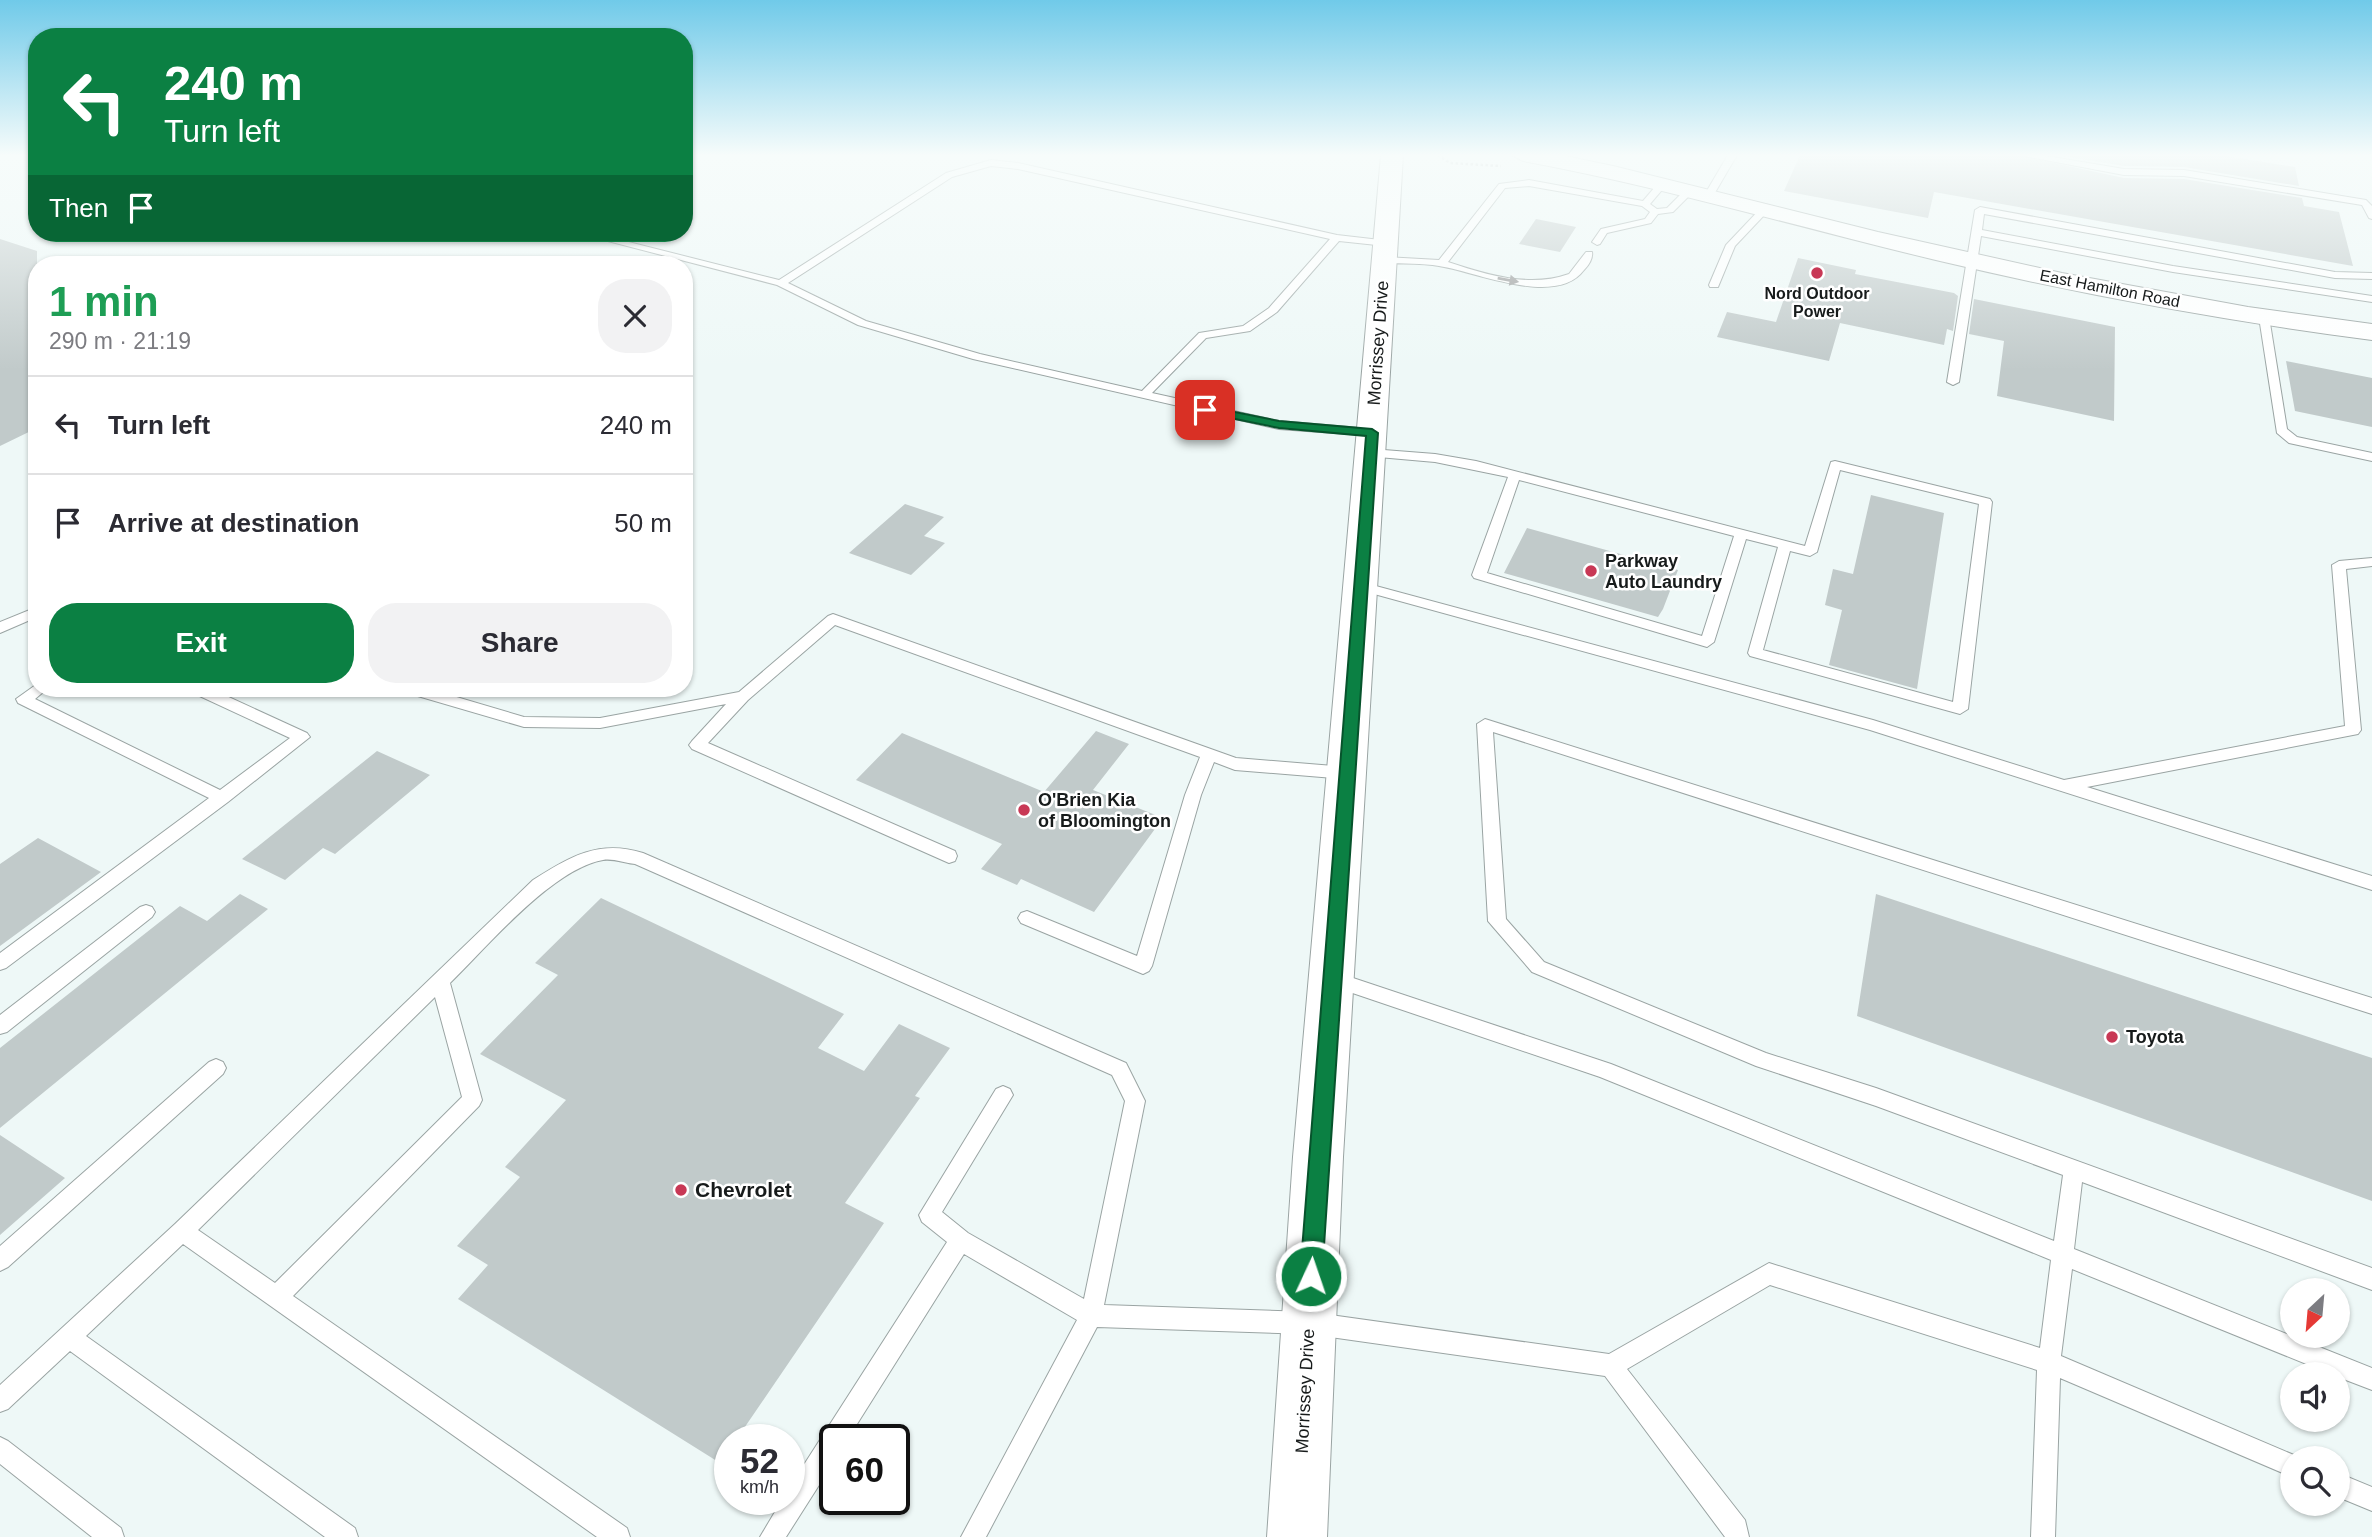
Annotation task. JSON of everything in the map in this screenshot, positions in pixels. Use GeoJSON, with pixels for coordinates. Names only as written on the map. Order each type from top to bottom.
{"type":"FeatureCollection","features":[{"type":"Feature","properties":{"kind":"main road","name":"Morrissey Drive"},"geometry":{"type":"LineString","coordinates":[[1297,1537],[1332,979],[1387,227]]}},
{"type":"Feature","properties":{"kind":"main road","name":"East Hamilton Road"},"geometry":{"type":"LineString","coordinates":[[1836,227],[1972,261],[2264,317],[2372,332]]}},
{"type":"Feature","properties":{"kind":"lane"},"geometry":{"type":"LineString","coordinates":[[781,283],[869,227]]}},
{"type":"Feature","properties":{"kind":"lane"},"geometry":{"type":"LineString","coordinates":[[1291,227],[1514,282],[1553,282],[1575,275],[1589,254]]}},
{"type":"Feature","properties":{"kind":"lane"},"geometry":{"type":"LineString","coordinates":[[1442,263],[1471,227]]}},
{"type":"Feature","properties":{"kind":"lane"},"geometry":{"type":"LineString","coordinates":[[1597,242],[1604,231],[1623,227]]}},
{"type":"Feature","properties":{"kind":"lane"},"geometry":{"type":"LineString","coordinates":[[1714,285],[1731,245],[1748,227]]}},
{"type":"Feature","properties":{"kind":"lane"},"geometry":{"type":"LineString","coordinates":[[1953,382],[1978,227]]}},
{"type":"Feature","properties":{"kind":"lane"},"geometry":{"type":"LineString","coordinates":[[2014,239],[2015,227]]}},
{"type":"Feature","properties":{"kind":"lane"},"geometry":{"type":"LineString","coordinates":[[2068,227],[2334,275],[2372,276]]}},
{"type":"Feature","properties":{"kind":"lane"},"geometry":{"type":"LineString","coordinates":[[1977,232],[2172,269],[2372,299]]}},
{"type":"Feature","properties":{"kind":"lane"},"geometry":{"type":"LineString","coordinates":[[1144,394],[1203,335],[1247,329],[1273,310],[1337,237]]}},
{"type":"Feature","properties":{"kind":"lane"},"geometry":{"type":"LineString","coordinates":[[618,242],[674,256]]}},
{"type":"Feature","properties":{"kind":"lane"},"geometry":{"type":"LineString","coordinates":[[693,261],[781,283],[862,323],[977,357],[1279,425],[1515,474],[1741,533],[1785,545],[1810,552],[1835,465],[1986,502],[1960,709],[1755,653],[1785,545]]}},
{"type":"Feature","properties":{"kind":"lane"},"geometry":{"type":"LineString","coordinates":[[2264,317],[2281,430],[2292,440],[2372,457]]}},
{"type":"Feature","properties":{"kind":"lane"},"geometry":{"type":"LineString","coordinates":[[1515,474],[1479,575],[1707,642],[1741,533]]}},
{"type":"Feature","properties":{"kind":"lane"},"geometry":{"type":"LineString","coordinates":[[2064,786],[2353,730],[2339,565],[2372,562]]}},
{"type":"Feature","properties":{"kind":"lane"},"geometry":{"type":"LineString","coordinates":[[1361,586],[1873,725],[2372,883]]}},
{"type":"Feature","properties":{"kind":"lane"},"geometry":{"type":"LineString","coordinates":[[0,628],[28,615]]}},
{"type":"Feature","properties":{"kind":"lane"},"geometry":{"type":"LineString","coordinates":[[949,856],[697,745],[743,696],[833,619],[1234,764],[1347,773]]}},
{"type":"Feature","properties":{"kind":"lane"},"geometry":{"type":"LineString","coordinates":[[28,696],[23,699],[222,798]]}},
{"type":"Feature","properties":{"kind":"lane"},"geometry":{"type":"LineString","coordinates":[[440,697],[524,722],[600,723],[743,696]]}},
{"type":"Feature","properties":{"kind":"lane"},"geometry":{"type":"LineString","coordinates":[[0,963],[302,737],[215,697]]}},
{"type":"Feature","properties":{"kind":"lane"},"geometry":{"type":"LineString","coordinates":[[2372,1006],[1485,724],[1497,921],[1538,967],[1763,1060],[1876,1097],[2372,1279]]}},
{"type":"Feature","properties":{"kind":"lane"},"geometry":{"type":"LineString","coordinates":[[1027,918],[1143,966],[1193,794],[1209,755]]}},
{"type":"Feature","properties":{"kind":"lane"},"geometry":{"type":"LineString","coordinates":[[0,1401],[182,1231],[539,885],[566,867],[603,853],[637,858],[1119,1069],[1135,1101],[1091,1315],[974,1537]]}},
{"type":"Feature","properties":{"kind":"lane"},"geometry":{"type":"LineString","coordinates":[[0,1026],[146,912]]}},
{"type":"Feature","properties":{"kind":"lane"},"geometry":{"type":"LineString","coordinates":[[1332,979],[1604,1070],[2372,1379]]}},
{"type":"Feature","properties":{"kind":"lane"},"geometry":{"type":"LineString","coordinates":[[277,1296],[472,1100],[440,981]]}},
{"type":"Feature","properties":{"kind":"lane"},"geometry":{"type":"LineString","coordinates":[[0,1259],[216,1068]]}},
{"type":"Feature","properties":{"kind":"lane"},"geometry":{"type":"LineString","coordinates":[[1003,1095],[929,1215],[961,1240],[1091,1315],[1309,1323],[1611,1367],[1769,1274],[2049,1362],[2280,1460]]}},
{"type":"Feature","properties":{"kind":"lane"},"geometry":{"type":"LineString","coordinates":[[2043,1537],[2049,1362],[2074,1169]]}},
{"type":"Feature","properties":{"kind":"lane"},"geometry":{"type":"LineString","coordinates":[[182,1231],[618,1537]]}},
{"type":"Feature","properties":{"kind":"lane"},"geometry":{"type":"LineString","coordinates":[[772,1537],[961,1240]]}},
{"type":"Feature","properties":{"kind":"lane"},"geometry":{"type":"LineString","coordinates":[[69,1338],[346,1537]]}},
{"type":"Feature","properties":{"kind":"lane"},"geometry":{"type":"LineString","coordinates":[[1611,1367],[1736,1529],[1737,1537]]}},
{"type":"Feature","properties":{"kind":"lane"},"geometry":{"type":"LineString","coordinates":[[0,1449],[112,1537]]}},
{"type":"Feature","properties":{"kind":"lane"},"geometry":{"type":"LineString","coordinates":[[2350,1490],[2372,1499]]}},
{"type":"Feature","properties":{"kind":"building"},"geometry":{"type":"Polygon","coordinates":[[[1531,227],[1576,227],[1560,252],[1519,244],[1531,227]]]}},
{"type":"Feature","properties":{"kind":"building"},"geometry":{"type":"Polygon","coordinates":[[[2131,227],[2343,227],[2353,266],[2131,227]]]}},
{"type":"Feature","properties":{"kind":"building"},"geometry":{"type":"Polygon","coordinates":[[[0,239],[37,251],[37,256],[28,256],[28,432],[0,446],[0,239]]]}},
{"type":"Feature","properties":{"kind":"building"},"geometry":{"type":"Polygon","coordinates":[[[1798,258],[1856,270],[1855,274],[1954,293],[1958,296],[1953,331],[1947,329],[1944,345],[1840,323],[1829,361],[1717,337],[1727,312],[1776,322],[1798,258]]]}},
{"type":"Feature","properties":{"kind":"building"},"geometry":{"type":"Polygon","coordinates":[[[1974,299],[2115,327],[2114,421],[1997,396],[2004,341],[1969,334],[1974,299]]]}},
{"type":"Feature","properties":{"kind":"building"},"geometry":{"type":"Polygon","coordinates":[[[2286,361],[2372,378],[2372,427],[2295,411],[2286,361]]]}},
{"type":"Feature","properties":{"kind":"building"},"geometry":{"type":"Polygon","coordinates":[[[1871,495],[1944,513],[1917,689],[1829,665],[1842,610],[1825,605],[1833,569],[1853,574],[1871,495]]]}},
{"type":"Feature","properties":{"kind":"building"},"geometry":{"type":"Polygon","coordinates":[[[905,504],[944,517],[924,536],[945,543],[911,575],[849,553],[905,504]]]}},
{"type":"Feature","properties":{"kind":"building","name":"Parkway Auto Laundry"},"geometry":{"type":"Polygon","coordinates":[[[1527,528],[1678,570],[1658,617],[1504,573],[1527,528]]]}},
{"type":"Feature","properties":{"kind":"building"},"geometry":{"type":"Polygon","coordinates":[[[1096,731],[1129,744],[1093,790],[1163,818],[1094,912],[1021,879],[1017,885],[981,869],[1002,844],[856,780],[902,733],[1044,792],[1096,731]]]}},
{"type":"Feature","properties":{"kind":"building"},"geometry":{"type":"Polygon","coordinates":[[[377,751],[430,775],[335,854],[323,848],[285,880],[242,859],[377,751]]]}},
{"type":"Feature","properties":{"kind":"building"},"geometry":{"type":"Polygon","coordinates":[[[38,838],[101,872],[0,946],[0,864],[38,838]]]}},
{"type":"Feature","properties":{"kind":"building"},"geometry":{"type":"Polygon","coordinates":[[[240,894],[268,909],[0,1128],[0,1048],[180,906],[207,921],[240,894]]]}},
{"type":"Feature","properties":{"kind":"building","name":"Toyota"},"geometry":{"type":"Polygon","coordinates":[[[1876,894],[2372,1058],[2372,1201],[1857,1016],[1876,894]]]}},
{"type":"Feature","properties":{"kind":"building","name":"Chevrolet"},"geometry":{"type":"Polygon","coordinates":[[[601,898],[844,1014],[818,1048],[864,1071],[899,1024],[950,1048],[915,1096],[920,1098],[845,1203],[884,1223],[747,1424],[714,1424],[714,1459],[458,1299],[488,1265],[457,1246],[520,1177],[505,1167],[566,1100],[480,1054],[558,975],[535,963],[601,898]]]}},
{"type":"Feature","properties":{"kind":"building"},"geometry":{"type":"Polygon","coordinates":[[[0,1135],[65,1178],[0,1235],[0,1135]]]}},
{"type":"Feature","properties":{"kind":"place","name":"Nord Outdoor Power"},"geometry":{"type":"Point","coordinates":[1817,273]}},
{"type":"Feature","properties":{"kind":"place","name":"Parkway Auto Laundry"},"geometry":{"type":"Point","coordinates":[1591,571]}},
{"type":"Feature","properties":{"kind":"place","name":"O'Brien Kia of Bloomington"},"geometry":{"type":"Point","coordinates":[1024,810]}},
{"type":"Feature","properties":{"kind":"place","name":"Toyota"},"geometry":{"type":"Point","coordinates":[2112,1037]}},
{"type":"Feature","properties":{"kind":"place","name":"Chevrolet"},"geometry":{"type":"Point","coordinates":[681,1190]}},
{"type":"Feature","properties":{"kind":"route"},"geometry":{"type":"LineString","coordinates":[[1205,410],[1279,425],[1372,433],[1311,1276]]}}]}
